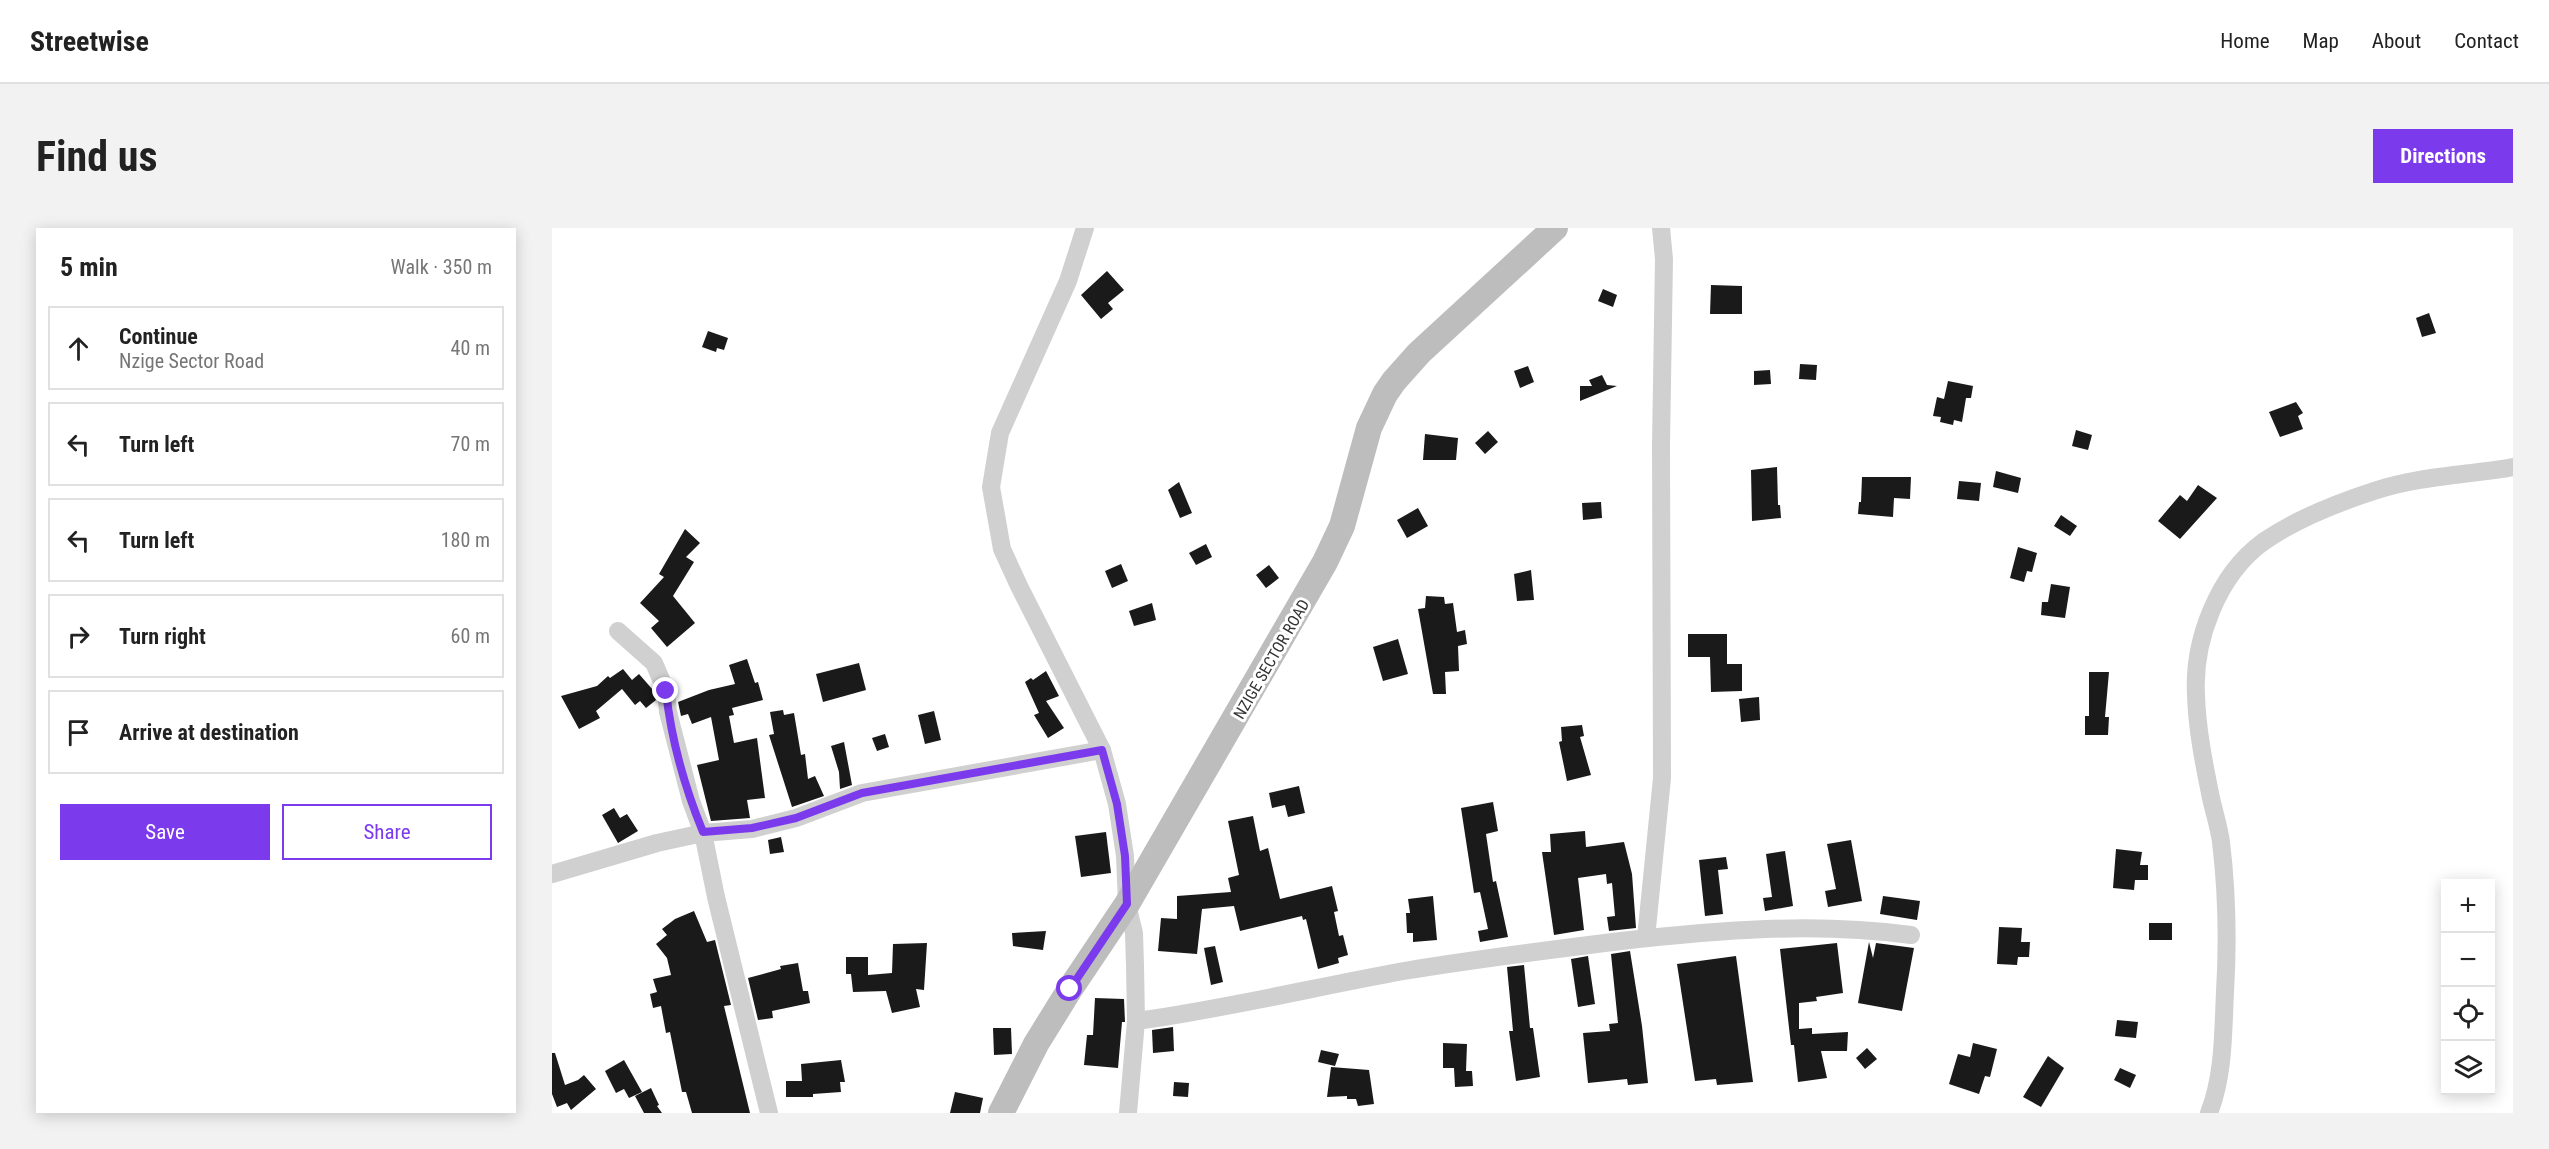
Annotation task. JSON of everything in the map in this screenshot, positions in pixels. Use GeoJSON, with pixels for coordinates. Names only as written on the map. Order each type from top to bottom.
{"type":"FeatureCollection","features":[{"type":"Feature","properties":{"kind":"main road","name":"NZIGE SECTOR ROAD"},"geometry":{"type":"LineString","coordinates":[[1001,1113],[1042,1035],[1127,904],[1260,678],[1325,562],[1342,526],[1369,428],[1385,394],[1419,353],[1556,228]]}},
{"type":"Feature","properties":{"kind":"street"},"geometry":{"type":"LineString","coordinates":[[1085,228],[1068,281],[1000,433],[991,487],[998,535],[1010,568],[1102,750],[1117,804],[1125,856],[1127,904],[1134,933],[1136,1021],[1128,1113]]}},
{"type":"Feature","properties":{"kind":"street"},"geometry":{"type":"LineString","coordinates":[[1646,938],[1662,778],[1660,638],[1663,535],[1660,444],[1664,260],[1661,228]]}},
{"type":"Feature","properties":{"kind":"street"},"geometry":{"type":"LineString","coordinates":[[2209,1113],[2220,1072],[2227,931],[2221,840],[2205,765],[2196,684],[2204,629],[2213,606],[2234,572],[2262,543],[2294,524],[2376,490],[2475,471],[2513,467]]}},
{"type":"Feature","properties":{"kind":"street"},"geometry":{"type":"LineString","coordinates":[[618,631],[654,663],[660,672],[691,801],[703,832],[716,897],[769,1113]]}},
{"type":"Feature","properties":{"kind":"street"},"geometry":{"type":"LineString","coordinates":[[552,874],[703,832],[752,828],[796,818],[862,793],[1102,750]]}},
{"type":"Feature","properties":{"kind":"street"},"geometry":{"type":"LineString","coordinates":[[1136,1021],[1241,1005],[1467,961],[1646,938],[1703,932],[1818,927],[1911,935]]}},
{"type":"Feature","properties":{"kind":"building"},"geometry":{"type":"Polygon","coordinates":[[[1107,271],[1124,290],[1108,303],[1113,309],[1101,319],[1081,295],[1107,271]]]}},
{"type":"Feature","properties":{"kind":"building"},"geometry":{"type":"Polygon","coordinates":[[[1711,285],[1742,286],[1742,314],[1710,314],[1711,285]]]}},
{"type":"Feature","properties":{"kind":"building"},"geometry":{"type":"Polygon","coordinates":[[[1603,289],[1617,295],[1613,307],[1598,301],[1603,289]]]}},
{"type":"Feature","properties":{"kind":"building"},"geometry":{"type":"Polygon","coordinates":[[[2429,313],[2436,333],[2422,337],[2416,318],[2429,313]]]}},
{"type":"Feature","properties":{"kind":"building"},"geometry":{"type":"Polygon","coordinates":[[[708,331],[728,338],[724,350],[717,348],[716,352],[702,347],[708,331]]]}},
{"type":"Feature","properties":{"kind":"building"},"geometry":{"type":"Polygon","coordinates":[[[1800,364],[1817,365],[1816,380],[1799,379],[1800,364]]]}},
{"type":"Feature","properties":{"kind":"building"},"geometry":{"type":"Polygon","coordinates":[[[1528,366],[1534,382],[1520,388],[1514,371],[1528,366]]]}},
{"type":"Feature","properties":{"kind":"building"},"geometry":{"type":"Polygon","coordinates":[[[1770,370],[1771,384],[1754,385],[1754,371],[1770,370]]]}},
{"type":"Feature","properties":{"kind":"building"},"geometry":{"type":"Polygon","coordinates":[[[1602,375],[1607,385],[1617,386],[1580,401],[1580,386],[1592,386],[1589,380],[1602,375]]]}},
{"type":"Feature","properties":{"kind":"building"},"geometry":{"type":"Polygon","coordinates":[[[1948,381],[1973,386],[1971,398],[1966,398],[1962,422],[1954,420],[1953,425],[1940,422],[1941,417],[1933,416],[1937,397],[1944,399],[1948,381]]]}},
{"type":"Feature","properties":{"kind":"building"},"geometry":{"type":"Polygon","coordinates":[[[2296,402],[2303,413],[2298,416],[2303,429],[2280,437],[2269,412],[2296,402]]]}},
{"type":"Feature","properties":{"kind":"building"},"geometry":{"type":"Polygon","coordinates":[[[2076,430],[2092,435],[2088,450],[2072,446],[2076,430]]]}},
{"type":"Feature","properties":{"kind":"building"},"geometry":{"type":"Polygon","coordinates":[[[1488,431],[1498,442],[1485,454],[1475,443],[1488,431]]]}},
{"type":"Feature","properties":{"kind":"building"},"geometry":{"type":"Polygon","coordinates":[[[1425,434],[1458,438],[1456,460],[1423,460],[1425,434]]]}},
{"type":"Feature","properties":{"kind":"building"},"geometry":{"type":"Polygon","coordinates":[[[1777,467],[1778,505],[1780,505],[1781,518],[1752,521],[1751,470],[1777,467]]]}},
{"type":"Feature","properties":{"kind":"building"},"geometry":{"type":"Polygon","coordinates":[[[1996,471],[2021,478],[2018,493],[1993,487],[1996,471]]]}},
{"type":"Feature","properties":{"kind":"building"},"geometry":{"type":"Polygon","coordinates":[[[1862,477],[1911,477],[1910,499],[1894,498],[1893,517],[1858,514],[1862,477]]]}},
{"type":"Feature","properties":{"kind":"building"},"geometry":{"type":"Polygon","coordinates":[[[1959,481],[1981,483],[1979,501],[1957,499],[1959,481]]]}},
{"type":"Feature","properties":{"kind":"building"},"geometry":{"type":"Polygon","coordinates":[[[1179,482],[1192,513],[1180,518],[1168,490],[1179,482]]]}},
{"type":"Feature","properties":{"kind":"building"},"geometry":{"type":"Polygon","coordinates":[[[2198,485],[2217,498],[2180,539],[2158,521],[2180,495],[2187,501],[2198,485]]]}},
{"type":"Feature","properties":{"kind":"building"},"geometry":{"type":"Polygon","coordinates":[[[1601,502],[1602,518],[1583,520],[1582,503],[1601,502]]]}},
{"type":"Feature","properties":{"kind":"building"},"geometry":{"type":"Polygon","coordinates":[[[1418,508],[1428,526],[1407,538],[1397,520],[1418,508]]]}},
{"type":"Feature","properties":{"kind":"building"},"geometry":{"type":"Polygon","coordinates":[[[2061,515],[2077,526],[2070,536],[2054,526],[2061,515]]]}},
{"type":"Feature","properties":{"kind":"building"},"geometry":{"type":"Polygon","coordinates":[[[685,529],[700,543],[686,557],[694,562],[673,596],[695,623],[667,647],[651,628],[659,621],[640,603],[664,577],[659,574],[685,529]]]}},
{"type":"Feature","properties":{"kind":"building"},"geometry":{"type":"Polygon","coordinates":[[[1206,544],[1212,557],[1196,565],[1189,553],[1206,544]]]}},
{"type":"Feature","properties":{"kind":"building"},"geometry":{"type":"Polygon","coordinates":[[[2018,547],[2037,553],[2032,572],[2027,571],[2024,582],[2010,578],[2018,547]]]}},
{"type":"Feature","properties":{"kind":"building"},"geometry":{"type":"Polygon","coordinates":[[[1121,564],[1128,581],[1112,588],[1105,571],[1121,564]]]}},
{"type":"Feature","properties":{"kind":"building"},"geometry":{"type":"Polygon","coordinates":[[[1269,565],[1279,578],[1266,588],[1256,575],[1269,565]]]}},
{"type":"Feature","properties":{"kind":"building"},"geometry":{"type":"Polygon","coordinates":[[[1531,570],[1534,600],[1517,601],[1514,574],[1531,570]]]}},
{"type":"Feature","properties":{"kind":"building"},"geometry":{"type":"Polygon","coordinates":[[[2051,584],[2070,587],[2065,618],[2041,615],[2042,602],[2048,602],[2051,584]]]}},
{"type":"Feature","properties":{"kind":"building"},"geometry":{"type":"Polygon","coordinates":[[[1426,596],[1444,597],[1445,604],[1453,603],[1457,632],[1465,630],[1467,644],[1458,646],[1459,671],[1445,672],[1446,694],[1433,694],[1418,609],[1425,608],[1426,596]]]}},
{"type":"Feature","properties":{"kind":"building"},"geometry":{"type":"Polygon","coordinates":[[[1152,603],[1156,620],[1134,626],[1129,611],[1152,603]]]}},
{"type":"Feature","properties":{"kind":"building"},"geometry":{"type":"Polygon","coordinates":[[[1688,634],[1727,634],[1727,664],[1742,664],[1742,691],[1711,692],[1710,657],[1688,657],[1688,634]]]}},
{"type":"Feature","properties":{"kind":"building"},"geometry":{"type":"Polygon","coordinates":[[[1398,639],[1408,674],[1383,681],[1373,647],[1398,639]]]}},
{"type":"Feature","properties":{"kind":"building"},"geometry":{"type":"Polygon","coordinates":[[[747,659],[755,683],[758,682],[763,700],[732,708],[734,715],[729,716],[734,743],[757,738],[765,798],[747,800],[750,818],[711,821],[697,765],[719,760],[711,717],[692,724],[688,714],[681,716],[678,702],[709,690],[735,684],[729,665],[747,659]]]}},
{"type":"Feature","properties":{"kind":"building"},"geometry":{"type":"Polygon","coordinates":[[[859,663],[866,690],[823,702],[816,674],[859,663]]]}},
{"type":"Feature","properties":{"kind":"building"},"geometry":{"type":"Polygon","coordinates":[[[623,669],[632,680],[639,674],[653,690],[656,700],[646,708],[640,701],[635,705],[622,689],[596,711],[600,718],[579,729],[561,696],[597,686],[608,676],[610,678],[623,669]]]}},
{"type":"Feature","properties":{"kind":"building"},"geometry":{"type":"Polygon","coordinates":[[[1046,671],[1059,696],[1046,701],[1064,728],[1048,738],[1034,715],[1039,713],[1025,682],[1031,678],[1033,680],[1046,671]]]}},
{"type":"Feature","properties":{"kind":"building"},"geometry":{"type":"Polygon","coordinates":[[[2089,672],[2109,672],[2105,717],[2109,717],[2108,735],[2085,735],[2085,716],[2089,716],[2089,672]]]}},
{"type":"Feature","properties":{"kind":"building"},"geometry":{"type":"Polygon","coordinates":[[[1759,697],[1760,720],[1741,722],[1739,699],[1759,697]]]}},
{"type":"Feature","properties":{"kind":"building"},"geometry":{"type":"Polygon","coordinates":[[[783,710],[784,715],[794,713],[801,755],[805,754],[808,779],[815,776],[824,796],[792,807],[769,735],[774,734],[770,712],[783,710]]]}},
{"type":"Feature","properties":{"kind":"building"},"geometry":{"type":"Polygon","coordinates":[[[934,711],[941,740],[925,744],[918,715],[934,711]]]}},
{"type":"Feature","properties":{"kind":"building"},"geometry":{"type":"Polygon","coordinates":[[[1582,725],[1584,736],[1580,737],[1591,775],[1567,781],[1559,742],[1562,741],[1561,727],[1582,725]]]}},
{"type":"Feature","properties":{"kind":"building"},"geometry":{"type":"Polygon","coordinates":[[[885,734],[889,747],[877,751],[872,738],[885,734]]]}},
{"type":"Feature","properties":{"kind":"building"},"geometry":{"type":"Polygon","coordinates":[[[844,742],[852,785],[840,789],[839,772],[831,746],[844,742]]]}},
{"type":"Feature","properties":{"kind":"building"},"geometry":{"type":"Polygon","coordinates":[[[1299,786],[1305,813],[1288,817],[1285,805],[1272,808],[1269,793],[1299,786]]]}},
{"type":"Feature","properties":{"kind":"building"},"geometry":{"type":"Polygon","coordinates":[[[1493,802],[1498,831],[1486,834],[1493,882],[1496,881],[1508,937],[1480,942],[1478,931],[1488,929],[1480,892],[1474,893],[1461,808],[1493,802]]]}},
{"type":"Feature","properties":{"kind":"building"},"geometry":{"type":"Polygon","coordinates":[[[614,808],[620,818],[627,814],[638,831],[618,843],[602,815],[614,808]]]}},
{"type":"Feature","properties":{"kind":"building"},"geometry":{"type":"Polygon","coordinates":[[[1253,816],[1260,851],[1268,848],[1280,899],[1332,886],[1338,911],[1334,912],[1339,936],[1343,935],[1348,955],[1338,958],[1339,963],[1318,969],[1306,919],[1303,920],[1302,916],[1240,931],[1234,906],[1202,909],[1197,954],[1158,951],[1161,918],[1177,919],[1177,896],[1231,892],[1228,878],[1239,875],[1228,821],[1253,816]]]}},
{"type":"Feature","properties":{"kind":"building"},"geometry":{"type":"Polygon","coordinates":[[[1585,831],[1586,847],[1624,842],[1632,874],[1636,928],[1609,931],[1607,917],[1615,916],[1612,883],[1607,884],[1606,874],[1578,878],[1584,930],[1554,935],[1542,852],[1551,852],[1550,834],[1585,831]]]}},
{"type":"Feature","properties":{"kind":"building"},"geometry":{"type":"Polygon","coordinates":[[[1106,832],[1111,873],[1081,877],[1075,836],[1106,832]]]}},
{"type":"Feature","properties":{"kind":"building"},"geometry":{"type":"Polygon","coordinates":[[[781,837],[784,852],[770,854],[768,840],[781,837]]]}},
{"type":"Feature","properties":{"kind":"building"},"geometry":{"type":"Polygon","coordinates":[[[1851,840],[1862,901],[1828,907],[1825,891],[1836,889],[1827,844],[1851,840]]]}},
{"type":"Feature","properties":{"kind":"building"},"geometry":{"type":"Polygon","coordinates":[[[2116,849],[2142,852],[2140,865],[2148,865],[2148,880],[2135,880],[2134,890],[2113,888],[2116,849]]]}},
{"type":"Feature","properties":{"kind":"building"},"geometry":{"type":"Polygon","coordinates":[[[1785,851],[1793,906],[1765,911],[1763,898],[1772,897],[1766,854],[1785,851]]]}},
{"type":"Feature","properties":{"kind":"building"},"geometry":{"type":"Polygon","coordinates":[[[1726,857],[1728,869],[1718,870],[1723,914],[1705,916],[1699,860],[1726,857]]]}},
{"type":"Feature","properties":{"kind":"building"},"geometry":{"type":"Polygon","coordinates":[[[1433,896],[1437,940],[1413,942],[1413,933],[1407,933],[1406,913],[1410,913],[1408,899],[1433,896]]]}},
{"type":"Feature","properties":{"kind":"building"},"geometry":{"type":"Polygon","coordinates":[[[1883,896],[1920,901],[1917,920],[1880,914],[1883,896]]]}},
{"type":"Feature","properties":{"kind":"building"},"geometry":{"type":"Polygon","coordinates":[[[694,911],[707,942],[715,940],[731,1005],[724,1006],[750,1113],[692,1113],[686,1092],[682,1092],[670,1032],[666,1033],[661,1006],[653,1008],[650,994],[657,992],[653,979],[671,975],[667,958],[656,944],[667,935],[662,929],[675,919],[694,911]]]}},
{"type":"Feature","properties":{"kind":"building"},"geometry":{"type":"Polygon","coordinates":[[[2149,923],[2172,923],[2172,940],[2149,940],[2149,923]]]}},
{"type":"Feature","properties":{"kind":"building"},"geometry":{"type":"Polygon","coordinates":[[[1999,927],[2022,928],[2021,942],[2030,942],[2029,957],[2018,957],[2017,965],[1997,964],[1999,927]]]}},
{"type":"Feature","properties":{"kind":"building"},"geometry":{"type":"Polygon","coordinates":[[[1046,931],[1043,950],[1013,946],[1012,933],[1046,931]]]}},
{"type":"Feature","properties":{"kind":"building"},"geometry":{"type":"Polygon","coordinates":[[[1869,942],[1873,958],[1876,943],[1914,948],[1902,1011],[1858,1003],[1869,942]]]}},
{"type":"Feature","properties":{"kind":"building"},"geometry":{"type":"Polygon","coordinates":[[[927,943],[924,990],[916,989],[920,1007],[892,1013],[886,991],[853,992],[851,974],[846,974],[846,957],[868,957],[868,975],[892,973],[893,944],[927,943]]]}},
{"type":"Feature","properties":{"kind":"building"},"geometry":{"type":"Polygon","coordinates":[[[1837,943],[1843,993],[1816,997],[1817,1001],[1799,1003],[1799,1029],[1812,1028],[1812,1034],[1848,1032],[1847,1051],[1821,1051],[1827,1078],[1798,1082],[1794,1045],[1791,1045],[1780,949],[1837,943]]]}},
{"type":"Feature","properties":{"kind":"building"},"geometry":{"type":"Polygon","coordinates":[[[1215,946],[1223,982],[1211,985],[1204,948],[1215,946]]]}},
{"type":"Feature","properties":{"kind":"building"},"geometry":{"type":"Polygon","coordinates":[[[1630,951],[1648,1083],[1628,1085],[1627,1079],[1588,1083],[1583,1033],[1610,1031],[1609,1024],[1618,1023],[1611,954],[1630,951]]]}},
{"type":"Feature","properties":{"kind":"building"},"geometry":{"type":"Polygon","coordinates":[[[1588,956],[1595,1004],[1578,1007],[1571,959],[1588,956]]]}},
{"type":"Feature","properties":{"kind":"building"},"geometry":{"type":"Polygon","coordinates":[[[1736,956],[1753,1082],[1717,1085],[1716,1079],[1695,1081],[1677,964],[1736,956]]]}},
{"type":"Feature","properties":{"kind":"building"},"geometry":{"type":"Polygon","coordinates":[[[798,963],[803,991],[808,991],[810,1003],[772,1011],[773,1018],[758,1020],[748,978],[781,969],[780,966],[798,963]]]}},
{"type":"Feature","properties":{"kind":"building"},"geometry":{"type":"Polygon","coordinates":[[[1524,965],[1530,1028],[1533,1028],[1540,1077],[1516,1081],[1509,1031],[1513,1031],[1507,967],[1524,965]]]}},
{"type":"Feature","properties":{"kind":"building"},"geometry":{"type":"Polygon","coordinates":[[[1095,998],[1124,999],[1125,1022],[1122,1022],[1118,1068],[1084,1065],[1087,1035],[1093,1035],[1095,998]]]}},
{"type":"Feature","properties":{"kind":"building"},"geometry":{"type":"Polygon","coordinates":[[[2117,1020],[2138,1022],[2136,1038],[2115,1036],[2117,1020]]]}},
{"type":"Feature","properties":{"kind":"building"},"geometry":{"type":"Polygon","coordinates":[[[1173,1027],[1174,1051],[1153,1053],[1152,1030],[1173,1027]]]}},
{"type":"Feature","properties":{"kind":"building"},"geometry":{"type":"Polygon","coordinates":[[[993,1028],[1011,1028],[1012,1054],[994,1055],[993,1028]]]}},
{"type":"Feature","properties":{"kind":"building"},"geometry":{"type":"Polygon","coordinates":[[[1443,1043],[1467,1044],[1466,1071],[1472,1071],[1473,1086],[1455,1087],[1454,1068],[1443,1068],[1443,1043]]]}},
{"type":"Feature","properties":{"kind":"building"},"geometry":{"type":"Polygon","coordinates":[[[1973,1043],[1997,1049],[1990,1077],[1985,1076],[1979,1094],[1949,1084],[1958,1054],[1970,1057],[1973,1043]]]}},
{"type":"Feature","properties":{"kind":"building"},"geometry":{"type":"Polygon","coordinates":[[[1867,1048],[1877,1059],[1865,1069],[1856,1058],[1867,1048]]]}},
{"type":"Feature","properties":{"kind":"building"},"geometry":{"type":"Polygon","coordinates":[[[1321,1050],[1339,1054],[1335,1066],[1318,1062],[1321,1050]]]}},
{"type":"Feature","properties":{"kind":"building"},"geometry":{"type":"Polygon","coordinates":[[[552,1053],[555,1053],[565,1085],[584,1075],[596,1089],[571,1110],[567,1103],[557,1107],[552,1094],[552,1053]]]}},
{"type":"Feature","properties":{"kind":"building"},"geometry":{"type":"Polygon","coordinates":[[[2048,1056],[2064,1068],[2041,1107],[2023,1097],[2048,1056]]]}},
{"type":"Feature","properties":{"kind":"building"},"geometry":{"type":"Polygon","coordinates":[[[624,1060],[642,1092],[629,1098],[624,1089],[616,1093],[605,1071],[624,1060]]]}},
{"type":"Feature","properties":{"kind":"building"},"geometry":{"type":"Polygon","coordinates":[[[841,1060],[845,1082],[840,1082],[841,1092],[813,1094],[813,1097],[786,1097],[786,1081],[802,1081],[801,1064],[841,1060]]]}},
{"type":"Feature","properties":{"kind":"building"},"geometry":{"type":"Polygon","coordinates":[[[1331,1067],[1369,1070],[1374,1104],[1358,1106],[1356,1099],[1347,1099],[1347,1096],[1327,1097],[1331,1067]]]}},
{"type":"Feature","properties":{"kind":"building"},"geometry":{"type":"Polygon","coordinates":[[[2120,1068],[2136,1075],[2130,1088],[2114,1080],[2120,1068]]]}},
{"type":"Feature","properties":{"kind":"building"},"geometry":{"type":"Polygon","coordinates":[[[1174,1082],[1189,1083],[1188,1097],[1173,1096],[1174,1082]]]}},
{"type":"Feature","properties":{"kind":"building"},"geometry":{"type":"Polygon","coordinates":[[[651,1088],[662,1113],[644,1113],[635,1096],[651,1088]]]}},
{"type":"Feature","properties":{"kind":"building"},"geometry":{"type":"Polygon","coordinates":[[[955,1092],[983,1098],[980,1113],[950,1113],[955,1092]]]}},
{"type":"Feature","properties":{"kind":"route"},"geometry":{"type":"LineString","coordinates":[[666,691],[668,712],[691,801],[703,832],[752,828],[796,818],[862,793],[1102,750],[1117,804],[1125,856],[1127,904],[1070,989]]}}]}
